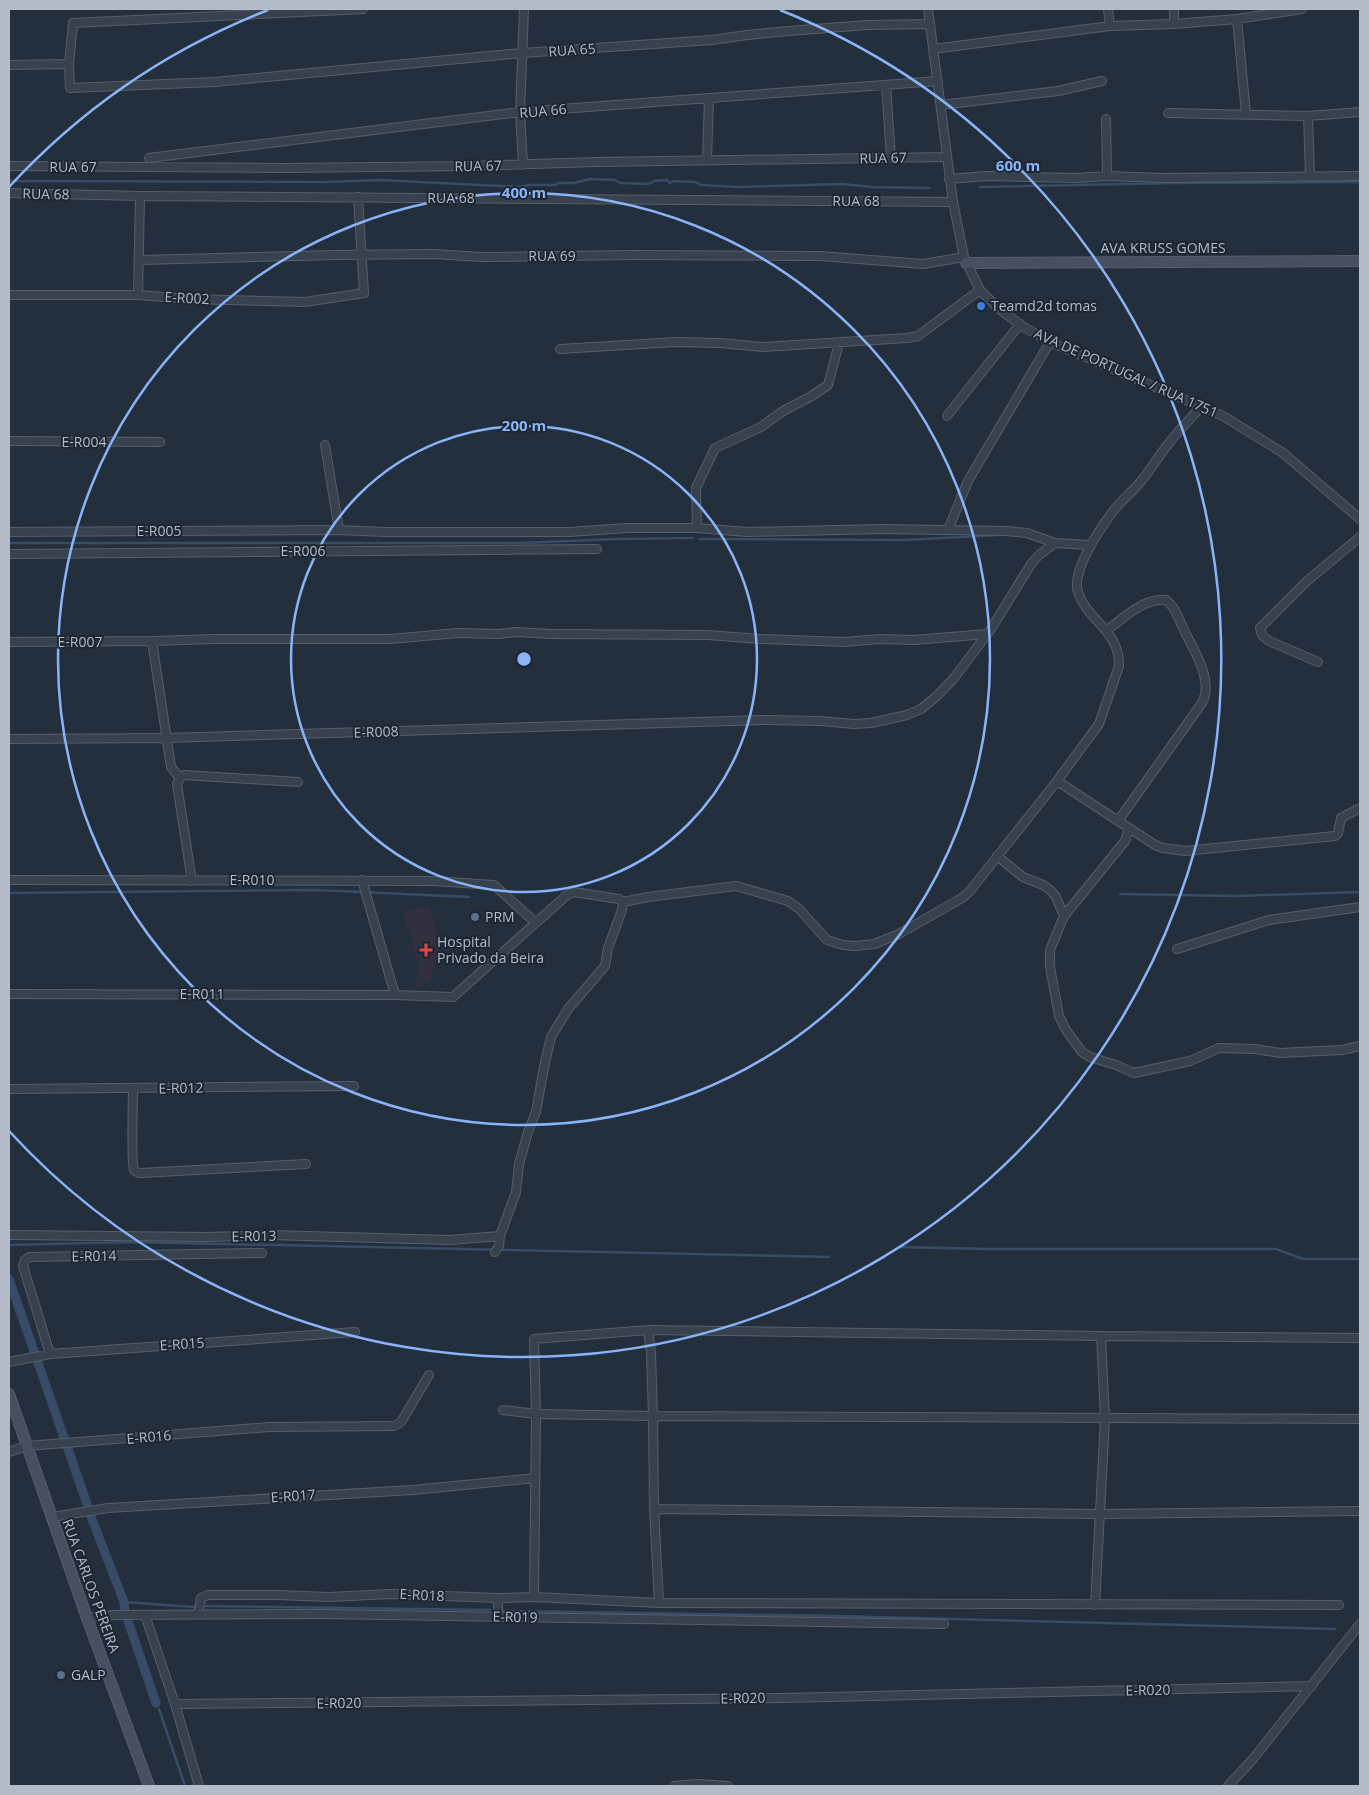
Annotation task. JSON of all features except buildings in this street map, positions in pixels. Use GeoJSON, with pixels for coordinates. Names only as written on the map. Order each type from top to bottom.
{"type":"FeatureCollection","features":[{"type":"Feature","properties":{"kind":"street"},"geometry":{"type":"LineString","coordinates":[[9,66],[69,64],[73,23],[363,9]]}},
{"type":"Feature","properties":{"kind":"street"},"geometry":{"type":"LineString","coordinates":[[522,165],[520,112],[524,9]]}},
{"type":"Feature","properties":{"kind":"street","name":"AVA DE PORTUGAL / RUA 1751"},"geometry":{"type":"LineString","coordinates":[[928,9],[953,202],[965,260],[980,290],[998,308],[1050,342],[1223,416],[1283,453],[1360,519]]}},
{"type":"Feature","properties":{"kind":"street"},"geometry":{"type":"LineString","coordinates":[[1108,9],[1110,26]]}},
{"type":"Feature","properties":{"kind":"street"},"geometry":{"type":"LineString","coordinates":[[1174,9],[1174,24]]}},
{"type":"Feature","properties":{"kind":"street"},"geometry":{"type":"LineString","coordinates":[[933,49],[1110,26],[1174,24],[1237,19],[1301,9]]}},
{"type":"Feature","properties":{"kind":"street"},"geometry":{"type":"LineString","coordinates":[[1237,19],[1246,114]]}},
{"type":"Feature","properties":{"kind":"street","name":"RUA 65"},"geometry":{"type":"LineString","coordinates":[[69,64],[70,88],[214,82],[522,53],[712,40],[747,35],[867,25],[930,24]]}},
{"type":"Feature","properties":{"kind":"street","name":"RUA 66"},"geometry":{"type":"LineString","coordinates":[[149,158],[520,112],[938,81]]}},
{"type":"Feature","properties":{"kind":"street"},"geometry":{"type":"LineString","coordinates":[[941,105],[1058,91],[1102,81]]}},
{"type":"Feature","properties":{"kind":"street"},"geometry":{"type":"LineString","coordinates":[[886,85],[890,158]]}},
{"type":"Feature","properties":{"kind":"street"},"geometry":{"type":"LineString","coordinates":[[707,160],[709,98]]}},
{"type":"Feature","properties":{"kind":"street"},"geometry":{"type":"LineString","coordinates":[[1168,113],[1308,116],[1360,112]]}},
{"type":"Feature","properties":{"kind":"street"},"geometry":{"type":"LineString","coordinates":[[1308,116],[1310,177]]}},
{"type":"Feature","properties":{"kind":"street"},"geometry":{"type":"LineString","coordinates":[[1106,119],[1106,176]]}},
{"type":"Feature","properties":{"kind":"street","name":"RUA 67"},"geometry":{"type":"LineString","coordinates":[[9,166],[285,168],[947,157]]}},
{"type":"Feature","properties":{"kind":"street"},"geometry":{"type":"LineString","coordinates":[[949,179],[987,176],[1164,178],[1360,176]]}},
{"type":"Feature","properties":{"kind":"street","name":"RUA 68"},"geometry":{"type":"LineString","coordinates":[[9,193],[140,196],[953,202]]}},
{"type":"Feature","properties":{"kind":"street"},"geometry":{"type":"LineString","coordinates":[[138,295],[140,196]]}},
{"type":"Feature","properties":{"kind":"street"},"geometry":{"type":"LineString","coordinates":[[358,197],[362,255]]}},
{"type":"Feature","properties":{"kind":"street","name":"RUA 69"},"geometry":{"type":"LineString","coordinates":[[140,260],[362,255],[820,256],[923,264],[965,260]]}},
{"type":"Feature","properties":{"kind":"street","name":"E-R002"},"geometry":{"type":"LineString","coordinates":[[9,295],[138,295],[190,299],[305,302],[364,293],[362,255]]}},
{"type":"Feature","properties":{"kind":"street","name":"AVA KRUSS GOMES"},"geometry":{"type":"LineString","coordinates":[[965,260],[1360,262]]}},
{"type":"Feature","properties":{"kind":"street"},"geometry":{"type":"LineString","coordinates":[[560,349],[675,342],[720,343],[764,347],[908,338],[918,336],[980,290]]}},
{"type":"Feature","properties":{"kind":"street"},"geometry":{"type":"LineString","coordinates":[[947,416],[1020,324]]}},
{"type":"Feature","properties":{"kind":"street"},"geometry":{"type":"LineString","coordinates":[[948,530],[968,481],[1050,342]]}},
{"type":"Feature","properties":{"kind":"street"},"geometry":{"type":"LineString","coordinates":[[697,528],[696,488],[715,448],[761,427],[828,385],[839,343]]}},
{"type":"Feature","properties":{"kind":"street"},"geometry":{"type":"LineString","coordinates":[[495,1252],[499,1246],[500,1236],[516,1192],[519,1164],[536,1112],[551,1037],[568,1009],[605,966],[608,948],[622,910],[623,902],[658,895],[736,886],[788,901],[799,909],[827,940],[843,945],[874,944],[897,935],[962,898],[970,891],[1099,724],[1119,666],[1119,658],[1107,630],[1090,614],[1078,593],[1076,585],[1078,575],[1090,545],[1114,510],[1142,481],[1170,441],[1202,406]]}},
{"type":"Feature","properties":{"kind":"street","name":"E-R004"},"geometry":{"type":"LineString","coordinates":[[9,442],[160,442]]}},
{"type":"Feature","properties":{"kind":"street"},"geometry":{"type":"LineString","coordinates":[[325,445],[338,530],[385,532],[570,532],[628,528],[697,528],[747,532],[882,529],[948,530],[1027,533],[1055,544],[1090,545]]}},
{"type":"Feature","properties":{"kind":"street","name":"E-R005"},"geometry":{"type":"LineString","coordinates":[[9,532],[338,530]]}},
{"type":"Feature","properties":{"kind":"street"},"geometry":{"type":"LineString","coordinates":[[1318,662],[1269,641],[1262,636],[1260,628],[1307,581],[1360,537]]}},
{"type":"Feature","properties":{"kind":"street","name":"E-R008"},"geometry":{"type":"LineString","coordinates":[[9,739],[166,738],[744,721],[871,723],[906,715],[921,709],[937,696],[954,678],[987,634],[1031,564],[1039,555],[1055,544]]}},
{"type":"Feature","properties":{"kind":"street","name":"E-R006"},"geometry":{"type":"LineString","coordinates":[[9,554],[596,549]]}},
{"type":"Feature","properties":{"kind":"street"},"geometry":{"type":"LineString","coordinates":[[1107,630],[1145,604],[1156,599],[1166,600],[1174,608],[1201,665],[1205,685],[1205,697],[1202,703],[1118,820]]}},
{"type":"Feature","properties":{"kind":"street","name":"E-R007"},"geometry":{"type":"LineString","coordinates":[[9,642],[390,639],[458,633],[499,634],[516,632],[708,635],[844,642],[880,639],[914,640],[987,634]]}},
{"type":"Feature","properties":{"kind":"street"},"geometry":{"type":"LineString","coordinates":[[152,641],[171,768],[180,778]]}},
{"type":"Feature","properties":{"kind":"street"},"geometry":{"type":"LineString","coordinates":[[190,881],[191,875],[176,784],[180,778],[184,775],[298,782]]}},
{"type":"Feature","properties":{"kind":"street"},"geometry":{"type":"LineString","coordinates":[[1057,780],[1158,846],[1184,851],[1335,836],[1338,833],[1342,818],[1360,808]]}},
{"type":"Feature","properties":{"kind":"street"},"geometry":{"type":"LineString","coordinates":[[1129,828],[1125,841],[1064,916],[1050,950],[1050,967],[1059,1016],[1066,1030],[1082,1052],[1090,1057],[1105,1060],[1134,1073],[1190,1061],[1219,1048],[1255,1049],[1280,1053],[1342,1050],[1360,1046]]}},
{"type":"Feature","properties":{"kind":"street"},"geometry":{"type":"LineString","coordinates":[[1125,841],[1140,834]]}},
{"type":"Feature","properties":{"kind":"street"},"geometry":{"type":"LineString","coordinates":[[997,856],[1023,877],[1043,885],[1051,891],[1056,897],[1064,916]]}},
{"type":"Feature","properties":{"kind":"street","name":"E-R010"},"geometry":{"type":"LineString","coordinates":[[9,880],[362,880],[433,881],[494,885],[536,923]]}},
{"type":"Feature","properties":{"kind":"street"},"geometry":{"type":"LineString","coordinates":[[362,880],[395,995]]}},
{"type":"Feature","properties":{"kind":"street","name":"E-R011"},"geometry":{"type":"LineString","coordinates":[[9,994],[395,995],[453,997],[567,895],[574,892],[620,899],[623,902]]}},
{"type":"Feature","properties":{"kind":"street"},"geometry":{"type":"LineString","coordinates":[[1176,949],[1270,920],[1360,907]]}},
{"type":"Feature","properties":{"kind":"street","name":"E-R012"},"geometry":{"type":"LineString","coordinates":[[9,1089],[354,1086]]}},
{"type":"Feature","properties":{"kind":"street"},"geometry":{"type":"LineString","coordinates":[[133,1089],[133,1157],[136,1172],[306,1164]]}},
{"type":"Feature","properties":{"kind":"street","name":"E-R013"},"geometry":{"type":"LineString","coordinates":[[9,1235],[199,1237],[270,1235],[450,1240],[500,1236]]}},
{"type":"Feature","properties":{"kind":"street","name":"E-R014"},"geometry":{"type":"LineString","coordinates":[[50,1354],[23,1266],[25,1260],[30,1257],[262,1253]]}},
{"type":"Feature","properties":{"kind":"street"},"geometry":{"type":"LineString","coordinates":[[648,1330],[651,1352],[654,1509],[660,1602]]}},
{"type":"Feature","properties":{"kind":"street"},"geometry":{"type":"LineString","coordinates":[[534,1597],[536,1414],[534,1339],[648,1330],[1360,1338]]}},
{"type":"Feature","properties":{"kind":"street","name":"E-R015"},"geometry":{"type":"LineString","coordinates":[[9,1362],[50,1354],[355,1332]]}},
{"type":"Feature","properties":{"kind":"street"},"geometry":{"type":"LineString","coordinates":[[1095,1605],[1105,1419],[1101,1336]]}},
{"type":"Feature","properties":{"kind":"street","name":"E-R016"},"geometry":{"type":"LineString","coordinates":[[9,1452],[27,1446],[270,1427],[394,1426],[400,1422],[429,1375]]}},
{"type":"Feature","properties":{"kind":"street","name":"RUA CARLOS PEREIRA"},"geometry":{"type":"LineString","coordinates":[[9,1394],[87,1618],[149,1786]]}},
{"type":"Feature","properties":{"kind":"street"},"geometry":{"type":"LineString","coordinates":[[503,1410],[536,1414],[653,1416],[1360,1419]]}},
{"type":"Feature","properties":{"kind":"street","name":"E-R017"},"geometry":{"type":"LineString","coordinates":[[52,1517],[108,1508],[316,1494],[413,1490],[535,1478]]}},
{"type":"Feature","properties":{"kind":"street"},"geometry":{"type":"LineString","coordinates":[[654,1509],[1100,1514],[1360,1511]]}},
{"type":"Feature","properties":{"kind":"street","name":"E-R018"},"geometry":{"type":"LineString","coordinates":[[198,1614],[201,1598],[208,1595],[329,1597],[391,1594],[660,1602],[1339,1605]]}},
{"type":"Feature","properties":{"kind":"street"},"geometry":{"type":"LineString","coordinates":[[498,1598],[498,1617]]}},
{"type":"Feature","properties":{"kind":"street","name":"E-R019"},"geometry":{"type":"LineString","coordinates":[[87,1618],[114,1615],[324,1614],[944,1624]]}},
{"type":"Feature","properties":{"kind":"street"},"geometry":{"type":"LineString","coordinates":[[145,1615],[175,1704],[199,1786]]}},
{"type":"Feature","properties":{"kind":"street"},"geometry":{"type":"LineString","coordinates":[[1228,1786],[1253,1759],[1360,1624]]}},
{"type":"Feature","properties":{"kind":"street","name":"E-R020"},"geometry":{"type":"LineString","coordinates":[[175,1704],[791,1698],[1312,1686]]}},
{"type":"Feature","properties":{"kind":"street"},"geometry":{"type":"LineString","coordinates":[[674,1786],[698,1784],[728,1786]]}},
{"type":"Feature","properties":{"kind":"shaded area","name":"Hospital Privado da Beira"},"geometry":{"type":"Polygon","coordinates":[[[429,905],[438,938],[438,962],[435,963],[430,982],[415,987],[419,966],[403,913],[429,905]]]}},
{"type":"Feature","properties":{"kind":"waterway"},"geometry":{"type":"LineString","coordinates":[[9,181],[327,182],[380,180],[521,187],[574,183],[590,179],[649,184],[654,181],[667,180],[670,183],[674,181],[695,182],[701,185],[737,187],[842,184],[872,187],[929,188]]}},
{"type":"Feature","properties":{"kind":"waterway"},"geometry":{"type":"LineString","coordinates":[[980,187],[1360,182]]}},
{"type":"Feature","properties":{"kind":"waterway"},"geometry":{"type":"LineString","coordinates":[[700,539],[905,540],[999,535]]}},
{"type":"Feature","properties":{"kind":"waterway"},"geometry":{"type":"LineString","coordinates":[[9,543],[521,543],[693,538]]}},
{"type":"Feature","properties":{"kind":"waterway"},"geometry":{"type":"LineString","coordinates":[[9,893],[318,890],[469,897]]}},
{"type":"Feature","properties":{"kind":"waterway"},"geometry":{"type":"LineString","coordinates":[[1120,894],[1237,896],[1360,892]]}},
{"type":"Feature","properties":{"kind":"waterway"},"geometry":{"type":"LineString","coordinates":[[9,1245],[134,1242],[829,1257]]}},
{"type":"Feature","properties":{"kind":"waterway"},"geometry":{"type":"LineString","coordinates":[[900,1247],[987,1249],[1276,1249],[1303,1259],[1360,1259]]}},
{"type":"Feature","properties":{"kind":"waterway"},"geometry":{"type":"LineString","coordinates":[[9,1279],[87,1504]]}},
{"type":"Feature","properties":{"kind":"waterway"},"geometry":{"type":"LineString","coordinates":[[90,1514],[124,1602],[125,1612]]}},
{"type":"Feature","properties":{"kind":"waterway"},"geometry":{"type":"LineString","coordinates":[[124,1602],[194,1607]]}},
{"type":"Feature","properties":{"kind":"waterway"},"geometry":{"type":"LineString","coordinates":[[204,1606],[490,1610]]}},
{"type":"Feature","properties":{"kind":"waterway"},"geometry":{"type":"LineString","coordinates":[[504,1611],[838,1616],[1335,1629]]}},
{"type":"Feature","properties":{"kind":"waterway"},"geometry":{"type":"LineString","coordinates":[[127,1618],[156,1703]]}},
{"type":"Feature","properties":{"kind":"waterway"},"geometry":{"type":"LineString","coordinates":[[159,1709],[185,1786]]}},
{"type":"Feature","properties":{"kind":"place","name":"Teamd2d tomas"},"geometry":{"type":"Point","coordinates":[981,306]}},
{"type":"Feature","properties":{"kind":"place","name":"PRM"},"geometry":{"type":"Point","coordinates":[475,917]}},
{"type":"Feature","properties":{"kind":"place","name":"Hospital Privado da Beira"},"geometry":{"type":"Point","coordinates":[426,950]}},
{"type":"Feature","properties":{"kind":"place","name":"GALP"},"geometry":{"type":"Point","coordinates":[61,1675]}}]}
